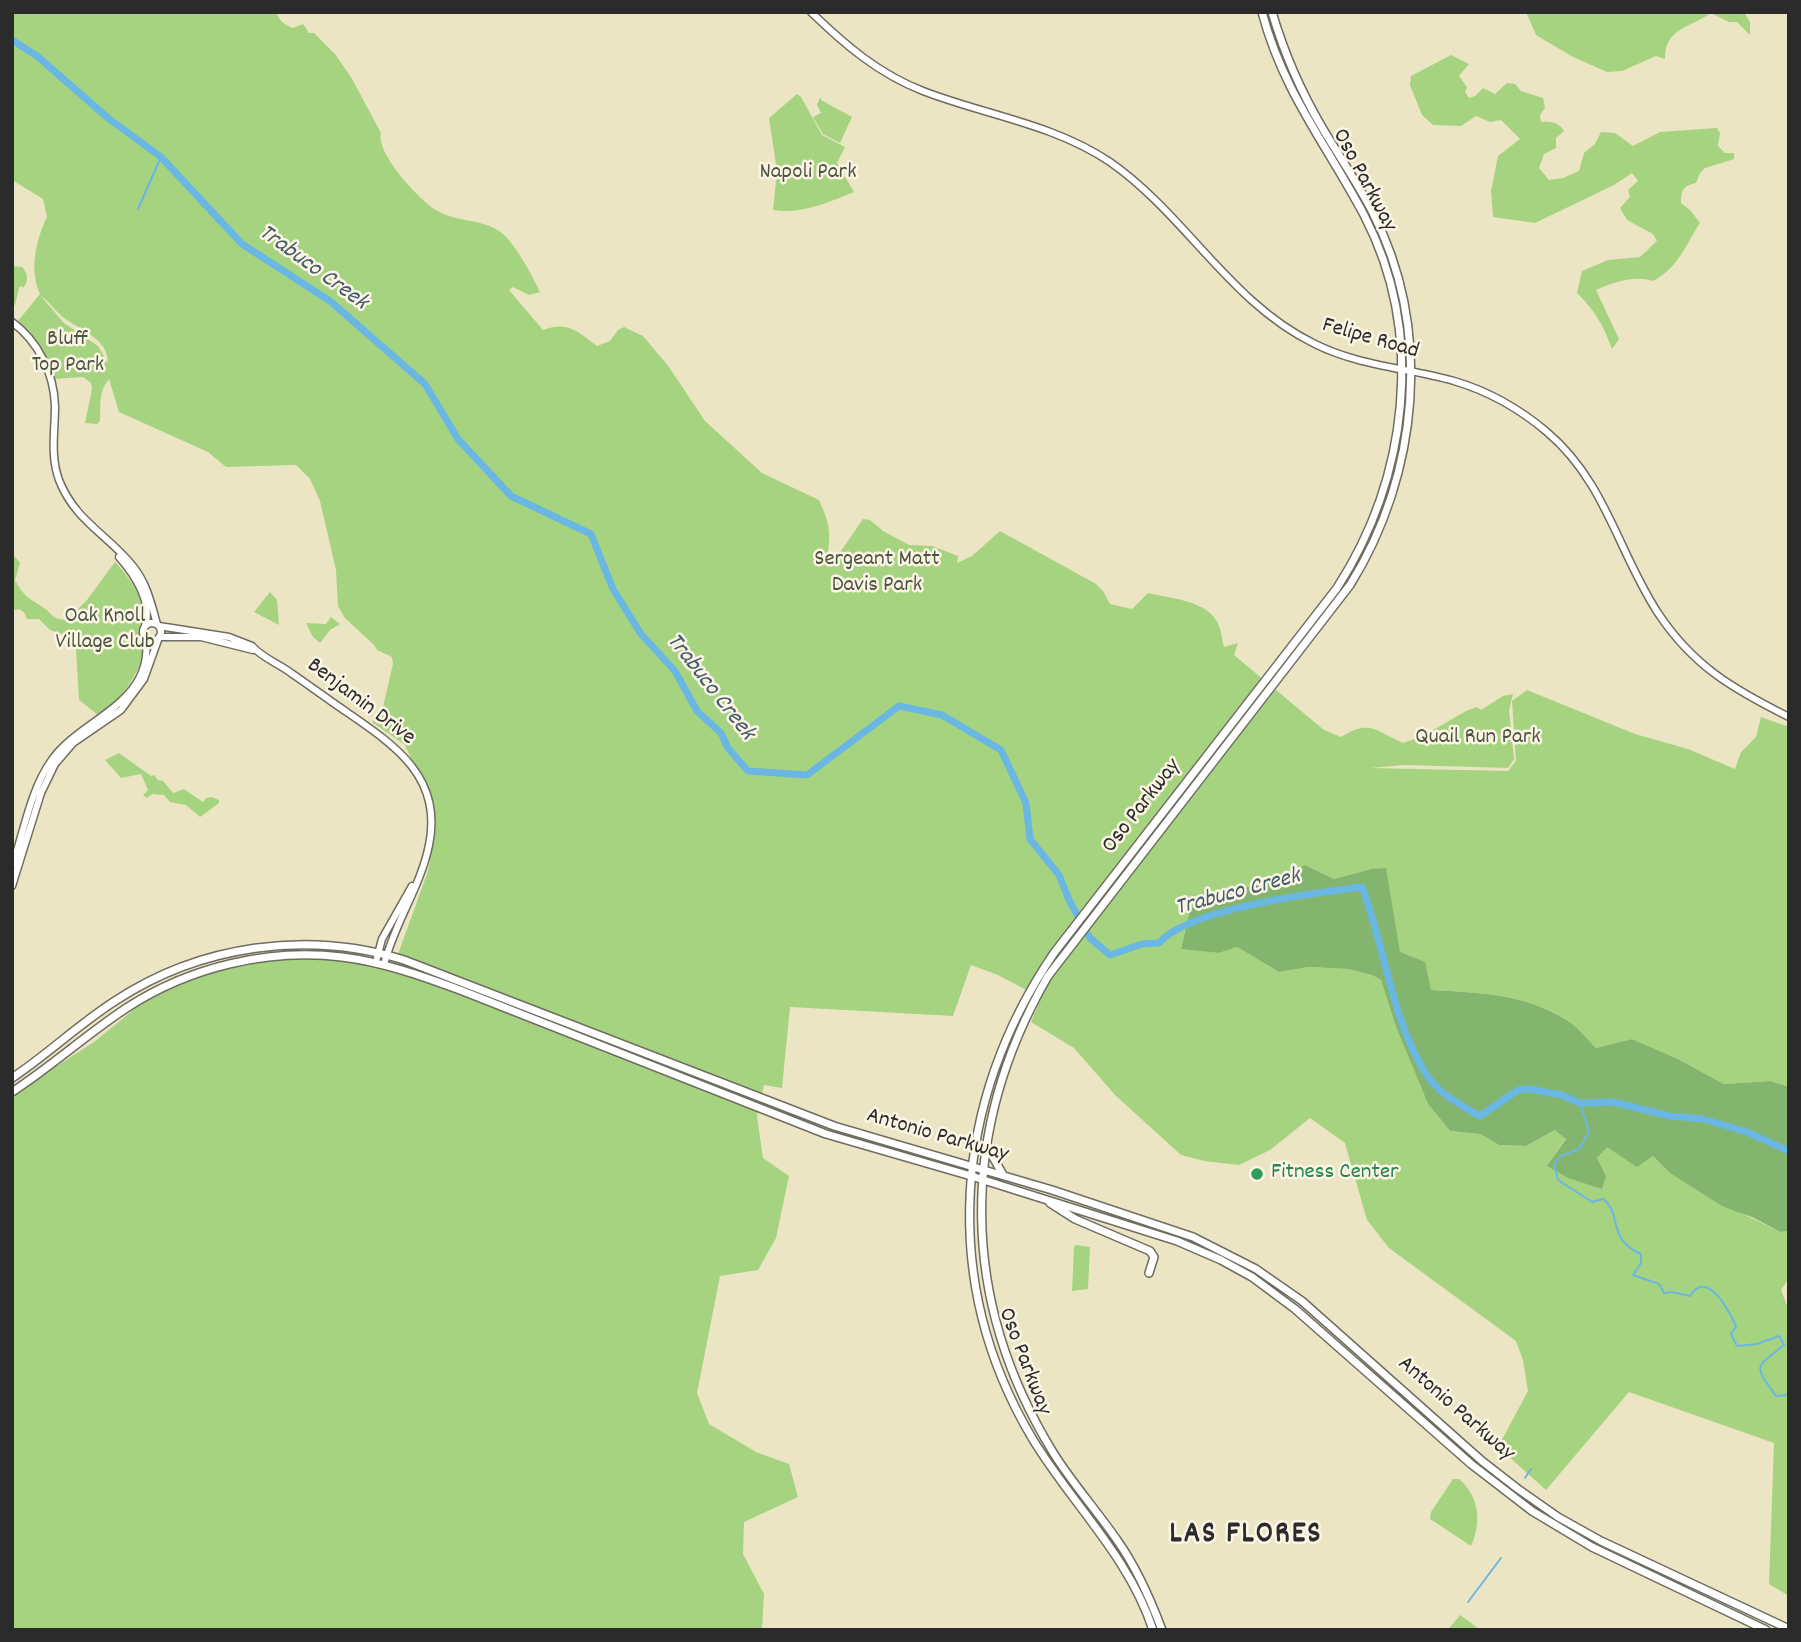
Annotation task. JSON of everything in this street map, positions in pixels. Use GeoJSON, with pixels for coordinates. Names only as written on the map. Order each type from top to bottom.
{"type":"FeatureCollection","features":[{"type":"Feature","properties":{"kind":"main road","name":"Felipe Road"},"geometry":{"type":"LineString","coordinates":[[811,12],[855,54],[898,80],[923,91],[1056,133],[1089,149],[1136,183],[1240,292],[1287,329],[1337,353],[1477,389],[1525,416],[1548,433],[1596,489],[1652,602],[1680,641],[1735,690],[1789,716]]}},
{"type":"Feature","properties":{"kind":"main road","name":"Oso Parkway"},"geometry":{"type":"LineString","coordinates":[[1162,1630],[1134,1566],[1056,1457],[1033,1417],[1007,1359],[989,1293],[985,1267],[982,1181],[986,1145],[998,1090],[1012,1046],[1056,956],[1136,847],[1326,604],[1363,544],[1384,495],[1395,452],[1402,393],[1401,370],[1393,300],[1375,240],[1346,183],[1292,94],[1262,12]]}},
{"type":"Feature","properties":{"kind":"main road","name":"Oso Parkway"},"geometry":{"type":"LineString","coordinates":[[1153,1630],[1140,1596],[1121,1563],[1043,1455],[1018,1412],[1002,1375],[988,1338],[976,1283],[971,1240],[971,1166],[984,1105],[1001,1047],[1031,987],[1140,855],[1339,601],[1360,569],[1384,520],[1399,474],[1408,426],[1411,372],[1405,312],[1386,245],[1367,201],[1298,82],[1272,12]]}},
{"type":"Feature","properties":{"kind":"main road"},"geometry":{"type":"LineString","coordinates":[[12,324],[32,341],[51,379],[55,404],[53,449],[57,473],[65,495],[78,514],[133,566],[151,600],[161,630],[144,679],[121,710],[73,743],[55,764],[41,793],[12,886]]}},
{"type":"Feature","properties":{"kind":"main road"},"geometry":{"type":"LineString","coordinates":[[12,324],[43,366],[49,385],[52,411],[51,459],[63,497],[83,526],[118,556],[132,575],[146,608],[142,633],[146,640],[146,658],[141,674],[114,710],[72,737],[50,761],[36,791],[12,866]]}},
{"type":"Feature","properties":{"kind":"main road","name":"Benjamin Drive"},"geometry":{"type":"LineString","coordinates":[[145,626],[149,623],[229,638],[252,646],[396,747],[409,761],[424,786],[431,814],[429,846],[387,955],[380,964]]}},
{"type":"Feature","properties":{"kind":"main road","name":"Benjamin Drive"},"geometry":{"type":"LineString","coordinates":[[146,640],[152,642],[159,638],[179,635],[201,637],[255,650]]}},
{"type":"Feature","properties":{"kind":"main road","name":"Benjamin Drive"},"geometry":{"type":"LineString","coordinates":[[380,964],[378,953],[390,923],[417,879]]}},
{"type":"Feature","properties":{"kind":"main road","name":"Antonio Parkway"},"geometry":{"type":"LineString","coordinates":[[12,1078],[115,1001],[154,979],[198,961],[242,950],[288,945],[336,946],[387,955],[486,992],[547,1020],[826,1134],[971,1176],[1177,1241],[1245,1273],[1295,1310],[1471,1464],[1532,1511],[1604,1553],[1766,1630]]}},
{"type":"Feature","properties":{"kind":"main road","name":"Antonio Parkway"},"geometry":{"type":"LineString","coordinates":[[12,1093],[129,1006],[193,975],[245,961],[283,956],[333,956],[380,964],[547,1020],[811,1118],[1170,1228],[1217,1248],[1278,1283],[1302,1301],[1482,1461],[1559,1517],[1601,1541],[1789,1629]]}},
{"type":"Feature","properties":{"kind":"main road"},"geometry":{"type":"LineString","coordinates":[[887,1151],[888,1146],[894,1143]]}},
{"type":"Feature","properties":{"kind":"main road"},"geometry":{"type":"LineString","coordinates":[[986,1145],[1003,1176]]}},
{"type":"Feature","properties":{"kind":"main road"},"geometry":{"type":"LineString","coordinates":[[1046,1200],[1075,1219],[1150,1251],[1154,1257],[1149,1273]]}},
{"type":"Feature","properties":{"kind":"green space"},"geometry":{"type":"Polygon","coordinates":[[[12,12],[276,12],[290,27],[303,24],[309,33],[314,33],[335,54],[351,77],[381,133],[381,141],[391,163],[419,196],[444,214],[495,228],[513,245],[540,292],[529,295],[513,287],[509,290],[543,330],[566,327],[597,346],[610,341],[618,330],[624,327],[643,336],[669,367],[705,421],[762,473],[819,500],[829,531],[827,563],[841,551],[863,519],[870,520],[883,531],[909,545],[932,546],[958,556],[957,563],[972,556],[1000,531],[1096,584],[1110,604],[1132,609],[1148,593],[1203,608],[1218,623],[1224,647],[1238,643],[1234,655],[1324,730],[1341,737],[1366,728],[1379,731],[1403,743],[1423,736],[1466,711],[1477,707],[1481,710],[1503,696],[1513,694],[1509,710],[1514,759],[1508,768],[1404,765],[1371,768],[1508,771],[1516,761],[1512,701],[1527,690],[1635,734],[1688,749],[1735,769],[1741,752],[1756,737],[1761,717],[1789,727],[1789,1087],[1771,1081],[1724,1084],[1676,1058],[1632,1039],[1596,1048],[1572,1024],[1535,1005],[1502,996],[1431,990],[1400,952],[1371,869],[1334,879],[1305,865],[1190,909],[1181,948],[1219,953],[1237,947],[1279,972],[1309,967],[1348,969],[1372,975],[1381,980],[1396,1027],[1428,1104],[1450,1131],[1480,1134],[1499,1145],[1526,1146],[1555,1130],[1566,1138],[1548,1165],[1606,1176],[1597,1158],[1607,1146],[1637,1166],[1653,1156],[1681,1179],[1713,1198],[1780,1232],[1789,1231],[1789,1278],[1781,1290],[1789,1311],[1789,1596],[1769,1584],[1774,1443],[1629,1392],[1546,1490],[1498,1447],[1528,1391],[1523,1360],[1516,1341],[1389,1248],[1367,1220],[1345,1143],[1310,1118],[1270,1150],[1239,1165],[1181,1155],[1115,1095],[1074,1048],[1031,1022],[1041,998],[998,975],[971,965],[953,1016],[790,1007],[782,1088],[764,1085],[757,1116],[763,1158],[789,1176],[776,1238],[758,1270],[720,1276],[697,1393],[709,1424],[756,1452],[789,1464],[798,1497],[744,1522],[743,1554],[764,1594],[762,1630],[12,1630],[12,1095],[94,1042],[175,976],[257,955],[344,955],[393,968],[428,871],[435,834],[433,809],[405,745],[372,722],[383,707],[393,664],[392,657],[377,650],[345,618],[338,606],[336,570],[320,501],[310,479],[296,465],[226,467],[208,452],[119,412],[109,379],[102,394],[100,421],[97,424],[85,423],[91,383],[83,377],[53,379],[17,322],[40,294],[34,265],[47,217],[43,199],[12,180],[12,12]],[[40,295],[64,323],[98,346],[108,363],[107,354],[98,341],[64,318],[40,295]]]}},
{"type":"Feature","properties":{"kind":"green space"},"geometry":{"type":"Polygon","coordinates":[[[1526,12],[1744,12],[1750,22],[1750,35],[1737,22],[1729,22],[1711,13],[1674,35],[1666,49],[1665,59],[1656,56],[1622,71],[1607,72],[1573,57],[1536,35],[1526,12]]]}},
{"type":"Feature","properties":{"kind":"green space"},"geometry":{"type":"Polygon","coordinates":[[[1451,55],[1469,64],[1459,76],[1467,87],[1465,92],[1469,98],[1483,88],[1495,94],[1507,83],[1515,84],[1521,91],[1543,98],[1545,108],[1540,115],[1541,122],[1554,123],[1564,131],[1556,138],[1556,148],[1544,154],[1539,168],[1549,180],[1563,178],[1579,171],[1584,153],[1595,144],[1601,132],[1615,133],[1633,146],[1660,132],[1717,128],[1720,133],[1718,146],[1725,153],[1734,153],[1734,159],[1705,168],[1696,183],[1684,189],[1681,203],[1700,223],[1669,270],[1653,281],[1631,279],[1596,290],[1619,339],[1612,349],[1598,318],[1577,293],[1582,271],[1608,260],[1640,257],[1657,241],[1653,234],[1627,220],[1620,208],[1630,197],[1628,190],[1638,181],[1632,173],[1614,185],[1535,223],[1493,217],[1491,191],[1498,156],[1520,139],[1501,120],[1490,122],[1476,116],[1461,126],[1433,125],[1422,115],[1410,85],[1411,76],[1451,55]]]}},
{"type":"Feature","properties":{"kind":"green space","name":"Napoli Park"},"geometry":{"type":"Polygon","coordinates":[[[797,94],[822,135],[845,147],[837,163],[854,192],[804,209],[773,210],[777,171],[769,118],[797,94]]]}},
{"type":"Feature","properties":{"kind":"green space"},"geometry":{"type":"Polygon","coordinates":[[[820,97],[852,117],[840,143],[823,134],[813,117],[821,113],[817,105],[820,97]]]}},
{"type":"Feature","properties":{"kind":"green space"},"geometry":{"type":"Polygon","coordinates":[[[12,266],[22,267],[27,278],[25,286],[19,288],[15,305],[12,305],[12,266]]]}},
{"type":"Feature","properties":{"kind":"green space","name":"Oak Knoll Village Club"},"geometry":{"type":"Polygon","coordinates":[[[12,553],[20,563],[15,580],[21,590],[58,619],[67,620],[87,600],[115,562],[139,595],[143,611],[139,626],[143,644],[140,664],[122,694],[98,715],[79,700],[76,648],[69,647],[69,637],[50,630],[39,619],[27,619],[19,609],[12,611],[12,553]]]}},
{"type":"Feature","properties":{"kind":"green space"},"geometry":{"type":"Polygon","coordinates":[[[270,592],[277,600],[279,625],[254,612],[270,592]]]}},
{"type":"Feature","properties":{"kind":"green space"},"geometry":{"type":"Polygon","coordinates":[[[331,617],[340,624],[330,630],[320,643],[313,637],[306,623],[326,624],[331,617]]]}},
{"type":"Feature","properties":{"kind":"green space"},"geometry":{"type":"Polygon","coordinates":[[[119,753],[151,776],[163,781],[173,793],[184,789],[203,802],[212,797],[219,800],[219,803],[200,817],[186,805],[170,802],[164,795],[152,794],[147,798],[143,795],[148,790],[141,774],[121,778],[105,760],[119,753]]]}},
{"type":"Feature","properties":{"kind":"green space"},"geometry":{"type":"Polygon","coordinates":[[[1305,865],[1334,879],[1371,869],[1386,868],[1400,952],[1425,962],[1431,990],[1502,996],[1535,1005],[1572,1024],[1596,1048],[1632,1039],[1676,1058],[1724,1084],[1771,1081],[1789,1087],[1789,1231],[1780,1232],[1754,1218],[1722,1206],[1670,1173],[1653,1156],[1637,1167],[1607,1147],[1597,1158],[1606,1176],[1602,1189],[1568,1178],[1547,1166],[1566,1139],[1555,1130],[1526,1146],[1499,1145],[1480,1134],[1450,1131],[1428,1104],[1396,1027],[1381,980],[1372,975],[1348,969],[1309,967],[1279,972],[1237,947],[1219,953],[1181,949],[1190,909],[1305,865]]]}},
{"type":"Feature","properties":{"kind":"green space"},"geometry":{"type":"Polygon","coordinates":[[[1074,1247],[1090,1247],[1088,1289],[1072,1291],[1074,1247]]]}},
{"type":"Feature","properties":{"kind":"green space"},"geometry":{"type":"Polygon","coordinates":[[[1453,1479],[1459,1479],[1466,1486],[1477,1510],[1477,1528],[1471,1546],[1430,1519],[1431,1512],[1453,1479]]]}},
{"type":"Feature","properties":{"kind":"green space"},"geometry":{"type":"Polygon","coordinates":[[[1460,1615],[1478,1628],[1479,1630],[1448,1630],[1460,1615]]]}},
{"type":"Feature","properties":{"kind":"waterway","name":"Trabuco Creek"},"geometry":{"type":"LineString","coordinates":[[12,40],[37,56],[108,118],[161,157],[242,244],[330,301],[425,384],[458,439],[511,496],[591,534],[613,589],[641,634],[675,671],[697,711],[721,733],[728,748],[748,771],[807,775],[899,706],[942,715],[1001,750],[1026,803],[1030,839],[1059,875],[1090,938],[1110,955],[1142,944],[1159,943],[1174,931],[1224,911],[1285,898],[1362,887],[1405,1032],[1428,1077],[1445,1095],[1459,1104],[1480,1116],[1518,1090],[1530,1089],[1561,1095],[1580,1103],[1613,1102],[1670,1116],[1703,1119],[1747,1132],[1789,1151]]}},
{"type":"Feature","properties":{"kind":"waterway"},"geometry":{"type":"LineString","coordinates":[[138,209],[161,157]]}},
{"type":"Feature","properties":{"kind":"waterway"},"geometry":{"type":"LineString","coordinates":[[1580,1103],[1589,1132],[1579,1149],[1561,1156],[1554,1164],[1558,1180],[1592,1202],[1603,1199],[1609,1205],[1623,1241],[1641,1254],[1641,1263],[1633,1275],[1659,1284],[1664,1293],[1690,1296],[1697,1289],[1710,1289],[1723,1303],[1736,1326],[1731,1334],[1737,1346],[1757,1344],[1779,1336],[1784,1345],[1763,1362],[1760,1368],[1762,1376],[1776,1396],[1789,1395]]}},
{"type":"Feature","properties":{"kind":"waterway"},"geometry":{"type":"LineString","coordinates":[[1525,1478],[1531,1469]]}},
{"type":"Feature","properties":{"kind":"waterway"},"geometry":{"type":"LineString","coordinates":[[1468,1602],[1501,1558]]}},
{"type":"Feature","properties":{"kind":"place","name":"Fitness Center"},"geometry":{"type":"Point","coordinates":[1257,1174]}},
{"type":"Feature","properties":{"kind":"district","name":"LAS FLORES"},"geometry":{"type":"Point","coordinates":[1246,1537]}},
{"type":"Feature","properties":{"kind":"park label","name":"Bluff Top Park"},"geometry":{"type":"Point","coordinates":[68,354]}},
{"type":"Feature","properties":{"kind":"park label","name":"Sergeant Matt Davis Park"},"geometry":{"type":"Point","coordinates":[877,574]}},
{"type":"Feature","properties":{"kind":"park label","name":"Quail Run Park"},"geometry":{"type":"Point","coordinates":[1478,739]}}]}
